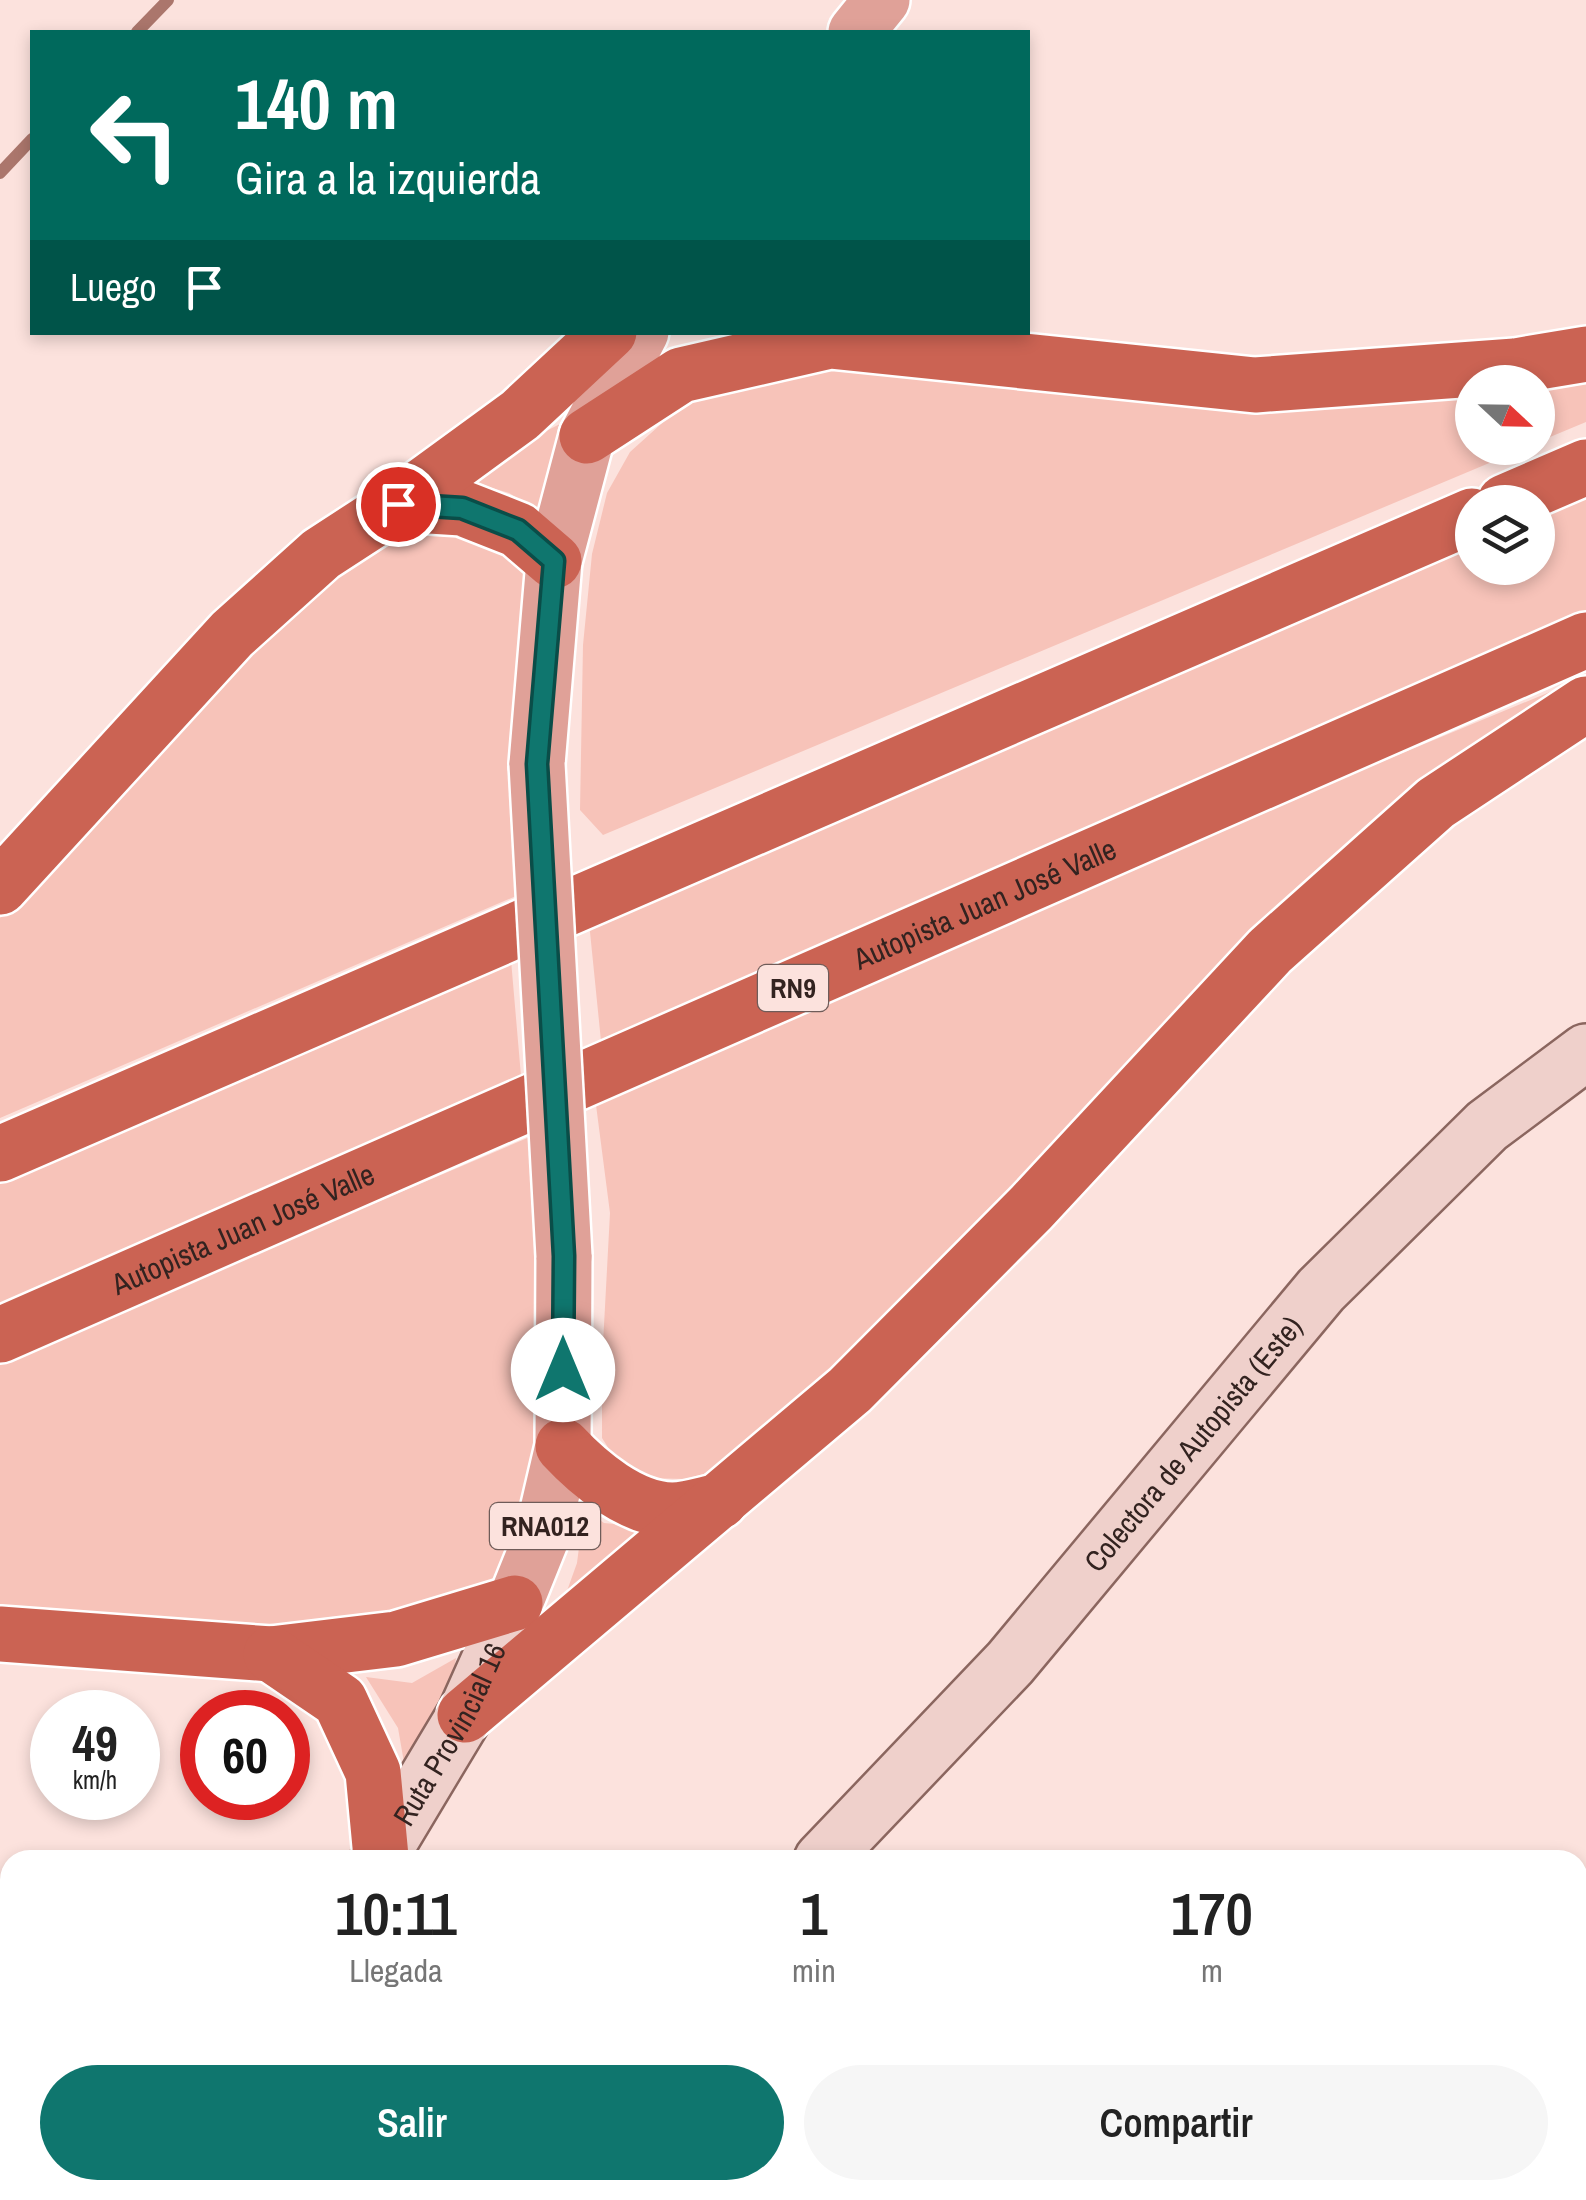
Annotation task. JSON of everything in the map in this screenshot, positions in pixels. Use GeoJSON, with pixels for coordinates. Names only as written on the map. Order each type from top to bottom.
{"type":"FeatureCollection","features":[{"type":"Feature","properties":{"kind":"highway"},"geometry":{"type":"LineString","coordinates":[[0,887],[232,634],[322,554],[398,504],[520,414],[607,335]]}},
{"type":"Feature","properties":{"kind":"highway"},"geometry":{"type":"LineString","coordinates":[[587,436],[681,375],[825,337],[1255,385],[1515,366],[1586,354]]}},
{"type":"Feature","properties":{"kind":"highway"},"geometry":{"type":"LineString","coordinates":[[1544,485],[1586,467]]}},
{"type":"Feature","properties":{"kind":"highway"},"geometry":{"type":"LineString","coordinates":[[398,504],[462,508],[518,530],[554,561]]}},
{"type":"Feature","properties":{"kind":"highway"},"geometry":{"type":"LineString","coordinates":[[0,1154],[1455,523]]}},
{"type":"Feature","properties":{"kind":"highway","name":"Autopista Juan José Valle"},"geometry":{"type":"LineString","coordinates":[[0,1336],[1586,640]]}},
{"type":"Feature","properties":{"kind":"highway"},"geometry":{"type":"LineString","coordinates":[[465,1715],[850,1390],[1031,1208],[1270,951],[1436,803],[1586,704]]}},
{"type":"Feature","properties":{"kind":"highway"},"geometry":{"type":"LineString","coordinates":[[563,1446],[587,1473],[629,1498],[670,1510],[720,1501]]}},
{"type":"Feature","properties":{"kind":"highway"},"geometry":{"type":"LineString","coordinates":[[0,1634],[271,1654],[396,1639],[514,1603]]}},
{"type":"Feature","properties":{"kind":"highway"},"geometry":{"type":"LineString","coordinates":[[271,1654],[340,1701],[374,1772],[379,1850]]}},
{"type":"Feature","properties":{"kind":"main road"},"geometry":{"type":"LineString","coordinates":[[858,30],[882,0]]}},
{"type":"Feature","properties":{"kind":"main road","name":"RNA012"},"geometry":{"type":"LineString","coordinates":[[514,1603],[542,1536],[563,1446],[564,1256],[537,764],[554,561],[587,436],[639,335]]}},
{"type":"Feature","properties":{"kind":"main road","name":"Colectora de Autopista (Este)"},"geometry":{"type":"LineString","coordinates":[[832,1850],[1010,1663],[1321,1290],[1487,1126],[1586,1052]]}},
{"type":"Feature","properties":{"kind":"main road","name":"Ruta Provincial 16"},"geometry":{"type":"LineString","coordinates":[[384,1850],[465,1715],[514,1603]]}},
{"type":"Feature","properties":{"kind":"shaded area"},"geometry":{"type":"Polygon","coordinates":[[[969,368],[1455,392],[1455,465],[1484,465],[603,835],[580,810],[583,645],[592,554],[607,493],[630,452],[681,406],[735,385],[811,371],[969,368]]]}},
{"type":"Feature","properties":{"kind":"shaded area"},"geometry":{"type":"Polygon","coordinates":[[[1586,380],[1586,422],[1555,435],[1555,385],[1586,380]]]}},
{"type":"Feature","properties":{"kind":"shaded area"},"geometry":{"type":"Polygon","coordinates":[[[570,419],[547,516],[509,493],[462,479],[518,445],[570,419]]]}},
{"type":"Feature","properties":{"kind":"shaded area"},"geometry":{"type":"Polygon","coordinates":[[[1586,488],[1586,615],[602,1051],[589,922],[1455,544],[1455,585],[1555,585],[1555,502],[1586,488]]]}},
{"type":"Feature","properties":{"kind":"shaded area"},"geometry":{"type":"Polygon","coordinates":[[[453,536],[490,546],[527,572],[530,890],[0,1118],[0,918],[195,706],[295,607],[388,538],[453,536]]]}},
{"type":"Feature","properties":{"kind":"shaded area"},"geometry":{"type":"Polygon","coordinates":[[[1586,677],[726,1468],[685,1479],[642,1478],[616,1460],[602,1438],[610,1213],[596,1105],[1079,887],[1586,677]]]}},
{"type":"Feature","properties":{"kind":"shaded area"},"geometry":{"type":"Polygon","coordinates":[[[511,960],[521,1076],[0,1303],[0,1183],[511,960]]]}},
{"type":"Feature","properties":{"kind":"shaded area"},"geometry":{"type":"Polygon","coordinates":[[[532,1136],[542,1370],[533,1463],[517,1545],[488,1590],[338,1630],[0,1611],[0,1363],[532,1136]]]}},
{"type":"Feature","properties":{"kind":"shaded area"},"geometry":{"type":"Polygon","coordinates":[[[584,1508],[604,1523],[649,1531],[563,1602],[577,1563],[584,1508]]]}},
{"type":"Feature","properties":{"kind":"shaded area"},"geometry":{"type":"Polygon","coordinates":[[[456,1658],[448,1710],[406,1774],[398,1728],[366,1677],[412,1683],[456,1658]]]}},
{"type":"Feature","properties":{"kind":"waterway"},"geometry":{"type":"LineString","coordinates":[[139,30],[168,0]]}},
{"type":"Feature","properties":{"kind":"waterway"},"geometry":{"type":"LineString","coordinates":[[0,173],[30,141]]}},
{"type":"Feature","properties":{"kind":"route"},"geometry":{"type":"LineString","coordinates":[[398,504],[462,508],[518,530],[554,561],[537,764],[564,1256],[563,1370]]}}]}
